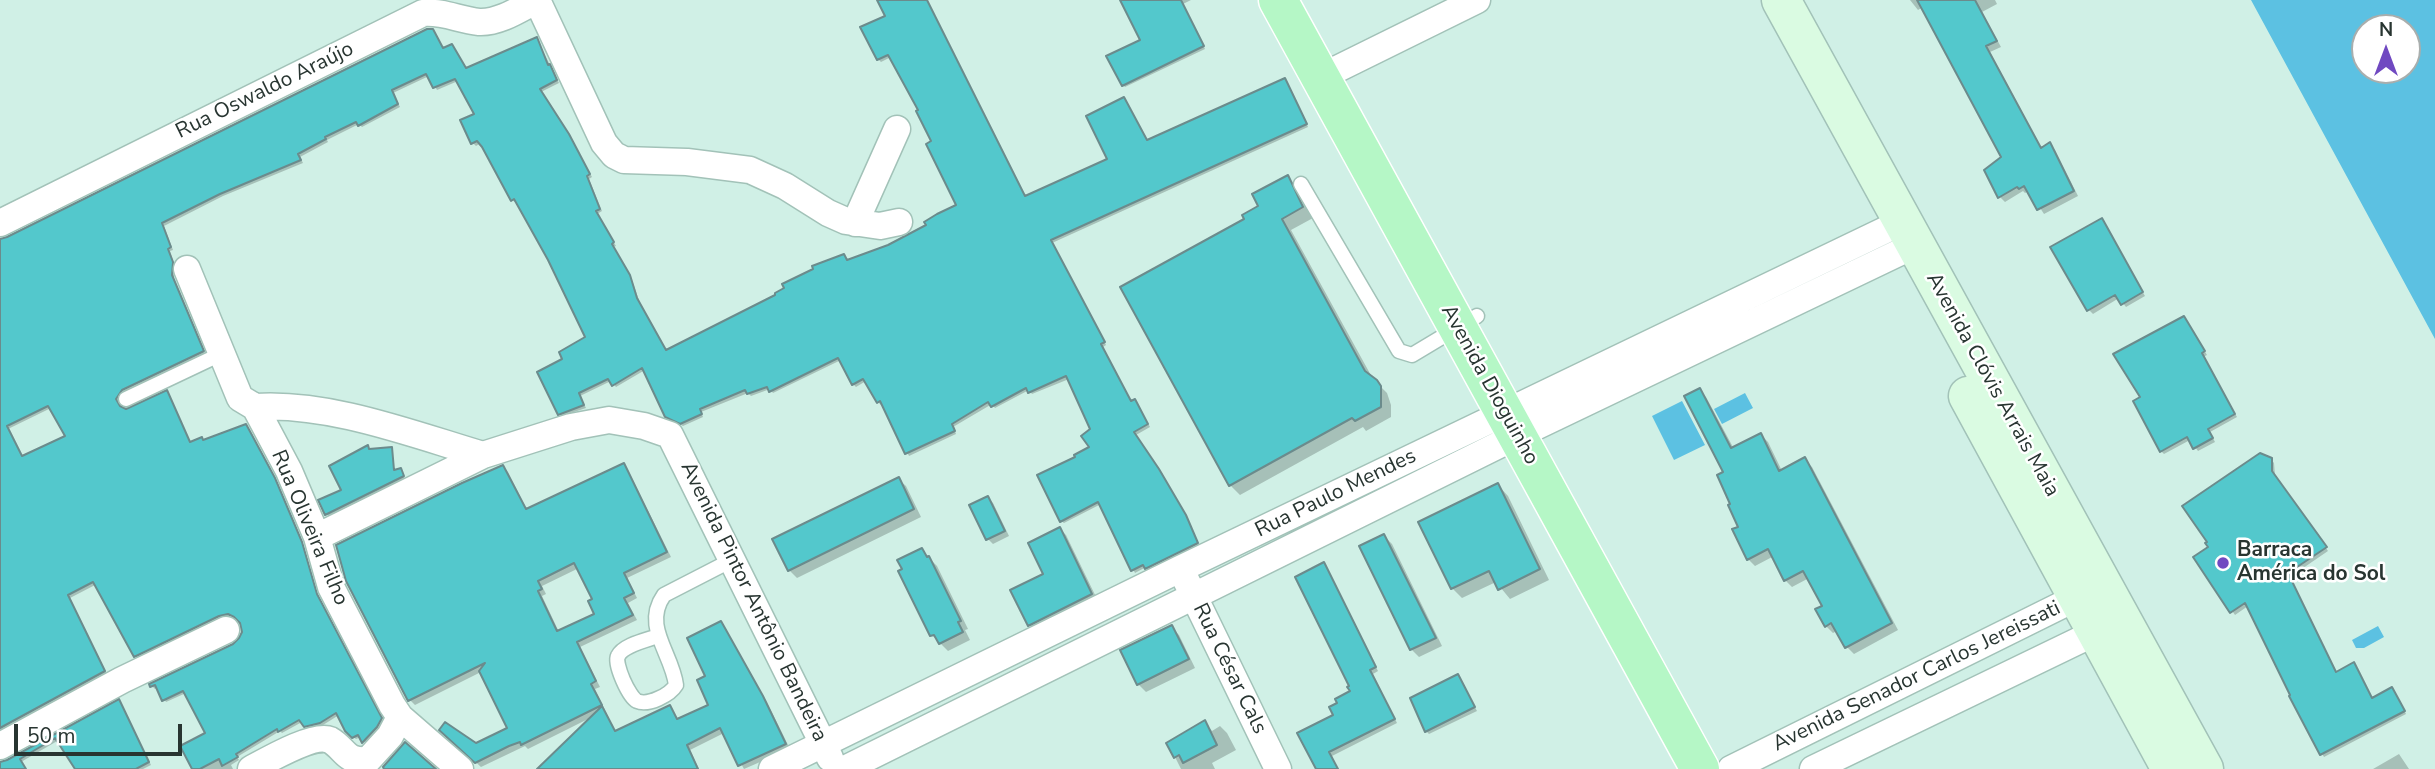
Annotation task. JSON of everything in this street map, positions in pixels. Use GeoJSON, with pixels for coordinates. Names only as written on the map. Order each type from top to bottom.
{"type":"FeatureCollection","features":[{"type":"Feature","properties":{"kind":"main road","name":"Avenida Dioguinho"},"geometry":{"type":"LineString","coordinates":[[1278,0],[1332,72],[1521,420],[1724,769]]}},
{"type":"Feature","properties":{"kind":"main road","name":"Avenida Dioguinho"},"geometry":{"type":"LineString","coordinates":[[1306,0],[1332,72]]}},
{"type":"Feature","properties":{"kind":"main road","name":"Avenida Clóvis Arrais Maia"},"geometry":{"type":"LineString","coordinates":[[1754,0],[1897,239],[2109,626],[2171,769]]}},
{"type":"Feature","properties":{"kind":"main road","name":"Avenida Clóvis Arrais Maia"},"geometry":{"type":"LineString","coordinates":[[1781,0],[1897,239]]}},
{"type":"Feature","properties":{"kind":"main road","name":"Avenida Dioguinho"},"geometry":{"type":"LineString","coordinates":[[1521,420],[1700,769]]}},
{"type":"Feature","properties":{"kind":"main road","name":"Avenida Clóvis Arrais Maia"},"geometry":{"type":"LineString","coordinates":[[2109,626],[2204,769]]}},
{"type":"Feature","properties":{"kind":"street","name":"Rua Oswaldo Araújo"},"geometry":{"type":"LineString","coordinates":[[0,223],[420,6],[480,22],[514,13],[537,0]]}},
{"type":"Feature","properties":{"kind":"street"},"geometry":{"type":"LineString","coordinates":[[537,0],[604,143],[614,155],[624,160],[687,162],[750,170],[785,186],[828,213],[855,223],[880,226],[899,222]]}},
{"type":"Feature","properties":{"kind":"street"},"geometry":{"type":"LineString","coordinates":[[1332,72],[1477,0]]}},
{"type":"Feature","properties":{"kind":"street"},"geometry":{"type":"LineString","coordinates":[[855,223],[898,129]]}},
{"type":"Feature","properties":{"kind":"street","name":"Rua Paulo Mendes"},"geometry":{"type":"LineString","coordinates":[[772,769],[1381,473],[1521,420],[1897,239]]}},
{"type":"Feature","properties":{"kind":"street","name":"Rua Oliveira Filho"},"geometry":{"type":"LineString","coordinates":[[187,269],[240,398],[255,407],[289,471],[317,537],[331,587],[400,717],[460,769]]}},
{"type":"Feature","properties":{"kind":"street"},"geometry":{"type":"LineString","coordinates":[[255,407],[285,405],[345,416],[483,455]]}},
{"type":"Feature","properties":{"kind":"street","name":"Avenida Pintor Antônio Bandeira"},"geometry":{"type":"LineString","coordinates":[[483,455],[570,427],[609,420],[645,426],[670,435],[836,769]]}},
{"type":"Feature","properties":{"kind":"street","name":"Rua Paulo Mendes"},"geometry":{"type":"LineString","coordinates":[[845,769],[1394,498],[1521,420]]}},
{"type":"Feature","properties":{"kind":"street"},"geometry":{"type":"LineString","coordinates":[[317,537],[483,455]]}},
{"type":"Feature","properties":{"kind":"street"},"geometry":{"type":"LineString","coordinates":[[1381,473],[1394,498]]}},
{"type":"Feature","properties":{"kind":"street","name":"Rua César Cals"},"geometry":{"type":"LineString","coordinates":[[1180,569],[1278,769]]}},
{"type":"Feature","properties":{"kind":"street","name":"Avenida Senador Carlos Jereissati"},"geometry":{"type":"LineString","coordinates":[[1731,769],[2090,591]]}},
{"type":"Feature","properties":{"kind":"street","name":"Avenida Senador Carlos Jereissati"},"geometry":{"type":"LineString","coordinates":[[1813,769],[2109,626]]}},
{"type":"Feature","properties":{"kind":"street"},"geometry":{"type":"LineString","coordinates":[[0,746],[122,680],[226,630]]}},
{"type":"Feature","properties":{"kind":"street"},"geometry":{"type":"LineString","coordinates":[[251,769],[321,738],[330,741],[348,757],[370,764],[400,717]]}},
{"type":"Feature","properties":{"kind":"lane"},"geometry":{"type":"LineString","coordinates":[[1301,184],[1399,351],[1412,355],[1467,322]]}},
{"type":"Feature","properties":{"kind":"lane"},"geometry":{"type":"LineString","coordinates":[[126,399],[221,354]]}},
{"type":"Feature","properties":{"kind":"lane"},"geometry":{"type":"LineString","coordinates":[[658,636],[624,649],[618,655],[617,665],[632,697],[639,702],[648,702],[672,691],[676,685],[658,636],[655,617],[658,603],[664,595],[732,560]]}},
{"type":"Feature","properties":{"kind":"water"},"geometry":{"type":"Polygon","coordinates":[[[2251,0],[2435,0],[2435,339],[2251,0]]]}},
{"type":"Feature","properties":{"kind":"water"},"geometry":{"type":"Polygon","coordinates":[[[1745,393],[1753,408],[1722,424],[1714,409],[1745,393]]]}},
{"type":"Feature","properties":{"kind":"water"},"geometry":{"type":"Polygon","coordinates":[[[1682,401],[1705,445],[1674,460],[1652,416],[1682,401]]]}},
{"type":"Feature","properties":{"kind":"water"},"geometry":{"type":"Polygon","coordinates":[[[2378,626],[2384,637],[2364,648],[2356,648],[2352,640],[2378,626]]]}},
{"type":"Feature","properties":{"kind":"building"},"geometry":{"type":"Polygon","coordinates":[[[877,0],[927,0],[1025,196],[1107,159],[1086,116],[1124,97],[1147,140],[1285,78],[1307,124],[1051,240],[1105,342],[1101,344],[1131,401],[1135,399],[1148,424],[1134,432],[1186,515],[1198,543],[1145,569],[1143,565],[1131,571],[1098,502],[1060,522],[1037,475],[1075,457],[1074,455],[1089,447],[1081,436],[1090,429],[1066,376],[1028,393],[1026,388],[991,407],[988,402],[952,424],[955,431],[905,454],[880,401],[877,403],[863,379],[852,385],[838,358],[769,392],[767,387],[747,394],[745,390],[700,409],[702,414],[680,424],[665,417],[642,368],[612,386],[608,379],[579,393],[584,405],[558,415],[537,372],[562,359],[559,352],[585,337],[548,260],[514,199],[511,201],[482,147],[477,141],[471,144],[460,120],[474,114],[455,79],[433,88],[426,74],[392,90],[398,104],[358,126],[356,122],[325,137],[326,139],[298,154],[301,160],[220,194],[162,223],[171,247],[168,249],[173,262],[172,275],[204,351],[122,390],[116,399],[120,406],[126,409],[167,390],[190,442],[246,424],[275,478],[302,542],[317,594],[382,718],[377,727],[362,743],[358,735],[352,738],[345,731],[336,713],[320,723],[304,727],[299,720],[278,732],[277,729],[236,754],[238,757],[222,766],[219,759],[200,769],[192,769],[180,746],[205,733],[183,691],[162,701],[155,685],[150,687],[149,684],[233,644],[242,632],[240,623],[228,614],[219,616],[134,657],[93,582],[68,595],[105,671],[0,728],[0,239],[427,29],[433,29],[443,48],[452,44],[466,68],[537,37],[557,80],[540,89],[569,134],[590,174],[587,176],[600,209],[596,211],[630,275],[637,298],[666,350],[775,295],[784,288],[782,284],[813,269],[812,266],[844,254],[847,260],[888,245],[956,205],[926,144],[931,141],[916,111],[918,110],[888,55],[877,60],[860,27],[885,16],[877,0]],[[48,406],[7,426],[22,456],[65,436],[48,406]]]}},
{"type":"Feature","properties":{"kind":"building"},"geometry":{"type":"Polygon","coordinates":[[[1120,0],[1181,0],[1204,46],[1122,86],[1106,56],[1140,40],[1120,0]]]}},
{"type":"Feature","properties":{"kind":"building"},"geometry":{"type":"Polygon","coordinates":[[[1917,0],[1975,0],[1997,41],[1986,46],[2041,148],[2050,142],[2074,191],[2037,210],[2024,186],[1998,198],[1984,170],[2001,157],[1917,0]]]}},
{"type":"Feature","properties":{"kind":"building"},"geometry":{"type":"Polygon","coordinates":[[[1288,175],[1303,207],[1282,219],[1365,371],[1381,386],[1381,407],[1355,421],[1352,418],[1229,486],[1120,287],[1244,219],[1242,215],[1258,206],[1252,194],[1288,175]]]}},
{"type":"Feature","properties":{"kind":"building"},"geometry":{"type":"Polygon","coordinates":[[[2102,218],[2143,292],[2121,305],[2115,295],[2087,311],[2050,247],[2102,218]]]}},
{"type":"Feature","properties":{"kind":"building"},"geometry":{"type":"Polygon","coordinates":[[[2184,316],[2205,351],[2202,353],[2235,414],[2208,429],[2213,438],[2193,449],[2187,437],[2160,452],[2133,401],[2140,397],[2113,354],[2184,316]]]}},
{"type":"Feature","properties":{"kind":"building"},"geometry":{"type":"Polygon","coordinates":[[[1700,388],[1731,448],[1761,433],[1779,471],[1805,457],[1892,623],[1845,648],[1831,623],[1825,627],[1815,609],[1822,606],[1803,571],[1784,581],[1768,549],[1747,560],[1732,529],[1738,527],[1717,475],[1723,472],[1684,396],[1700,388]]]}},
{"type":"Feature","properties":{"kind":"building"},"geometry":{"type":"Polygon","coordinates":[[[368,445],[369,449],[392,447],[394,470],[401,468],[404,476],[325,515],[318,500],[341,490],[329,466],[368,445]]]}},
{"type":"Feature","properties":{"kind":"building"},"geometry":{"type":"Polygon","coordinates":[[[2260,453],[2272,458],[2272,471],[2327,547],[2288,573],[2336,672],[2354,662],[2372,698],[2392,687],[2405,711],[2320,755],[2245,603],[2230,613],[2193,557],[2208,547],[2205,543],[2207,542],[2182,506],[2260,453]]]}},
{"type":"Feature","properties":{"kind":"building"},"geometry":{"type":"Polygon","coordinates":[[[624,463],[667,552],[624,573],[634,593],[624,598],[633,615],[577,642],[596,681],[591,684],[602,705],[521,745],[520,742],[509,746],[475,763],[439,730],[445,722],[476,743],[507,728],[479,671],[485,663],[408,701],[346,581],[336,545],[503,465],[526,509],[624,463]],[[574,563],[538,581],[542,589],[538,591],[557,631],[594,614],[588,601],[592,599],[574,563]]]}},
{"type":"Feature","properties":{"kind":"building"},"geometry":{"type":"Polygon","coordinates":[[[899,477],[914,509],[788,571],[772,539],[899,477]]]}},
{"type":"Feature","properties":{"kind":"building"},"geometry":{"type":"Polygon","coordinates":[[[1498,483],[1540,569],[1498,590],[1489,571],[1451,589],[1418,522],[1498,483]]]}},
{"type":"Feature","properties":{"kind":"building"},"geometry":{"type":"Polygon","coordinates":[[[988,496],[1005,531],[986,540],[969,505],[988,496]]]}},
{"type":"Feature","properties":{"kind":"building"},"geometry":{"type":"Polygon","coordinates":[[[1060,527],[1092,594],[1028,626],[1010,590],[1043,574],[1028,543],[1060,527]]]}},
{"type":"Feature","properties":{"kind":"building"},"geometry":{"type":"Polygon","coordinates":[[[1384,534],[1436,638],[1410,650],[1359,546],[1384,534]]]}},
{"type":"Feature","properties":{"kind":"building"},"geometry":{"type":"Polygon","coordinates":[[[922,548],[927,557],[929,556],[961,621],[958,622],[963,632],[939,644],[934,635],[930,636],[898,571],[902,569],[897,560],[922,548]]]}},
{"type":"Feature","properties":{"kind":"building"},"geometry":{"type":"Polygon","coordinates":[[[1324,562],[1376,667],[1370,670],[1395,719],[1329,752],[1338,769],[1316,769],[1297,733],[1333,715],[1329,707],[1337,703],[1335,699],[1350,691],[1295,577],[1324,562]]]}},
{"type":"Feature","properties":{"kind":"building"},"geometry":{"type":"Polygon","coordinates":[[[721,621],[786,744],[738,766],[720,728],[687,745],[698,769],[537,769],[602,706],[615,731],[670,705],[677,719],[708,705],[697,680],[705,676],[687,638],[721,621]]]}},
{"type":"Feature","properties":{"kind":"building"},"geometry":{"type":"Polygon","coordinates":[[[1172,625],[1189,659],[1137,685],[1120,650],[1172,625]]]}},
{"type":"Feature","properties":{"kind":"building"},"geometry":{"type":"Polygon","coordinates":[[[1458,674],[1475,707],[1425,732],[1410,698],[1458,674]]]}},
{"type":"Feature","properties":{"kind":"building"},"geometry":{"type":"Polygon","coordinates":[[[119,699],[149,762],[136,769],[75,769],[55,738],[20,759],[26,769],[0,769],[0,762],[119,699]]]}},
{"type":"Feature","properties":{"kind":"building"},"geometry":{"type":"Polygon","coordinates":[[[1205,720],[1217,745],[1183,763],[1179,755],[1174,758],[1166,743],[1205,720]]]}},
{"type":"Feature","properties":{"kind":"building"},"geometry":{"type":"Polygon","coordinates":[[[405,742],[436,769],[384,769],[405,742]]]}},
{"type":"Feature","properties":{"kind":"place","name":"Barraca América do Sol"},"geometry":{"type":"Point","coordinates":[2223,563]}}]}
